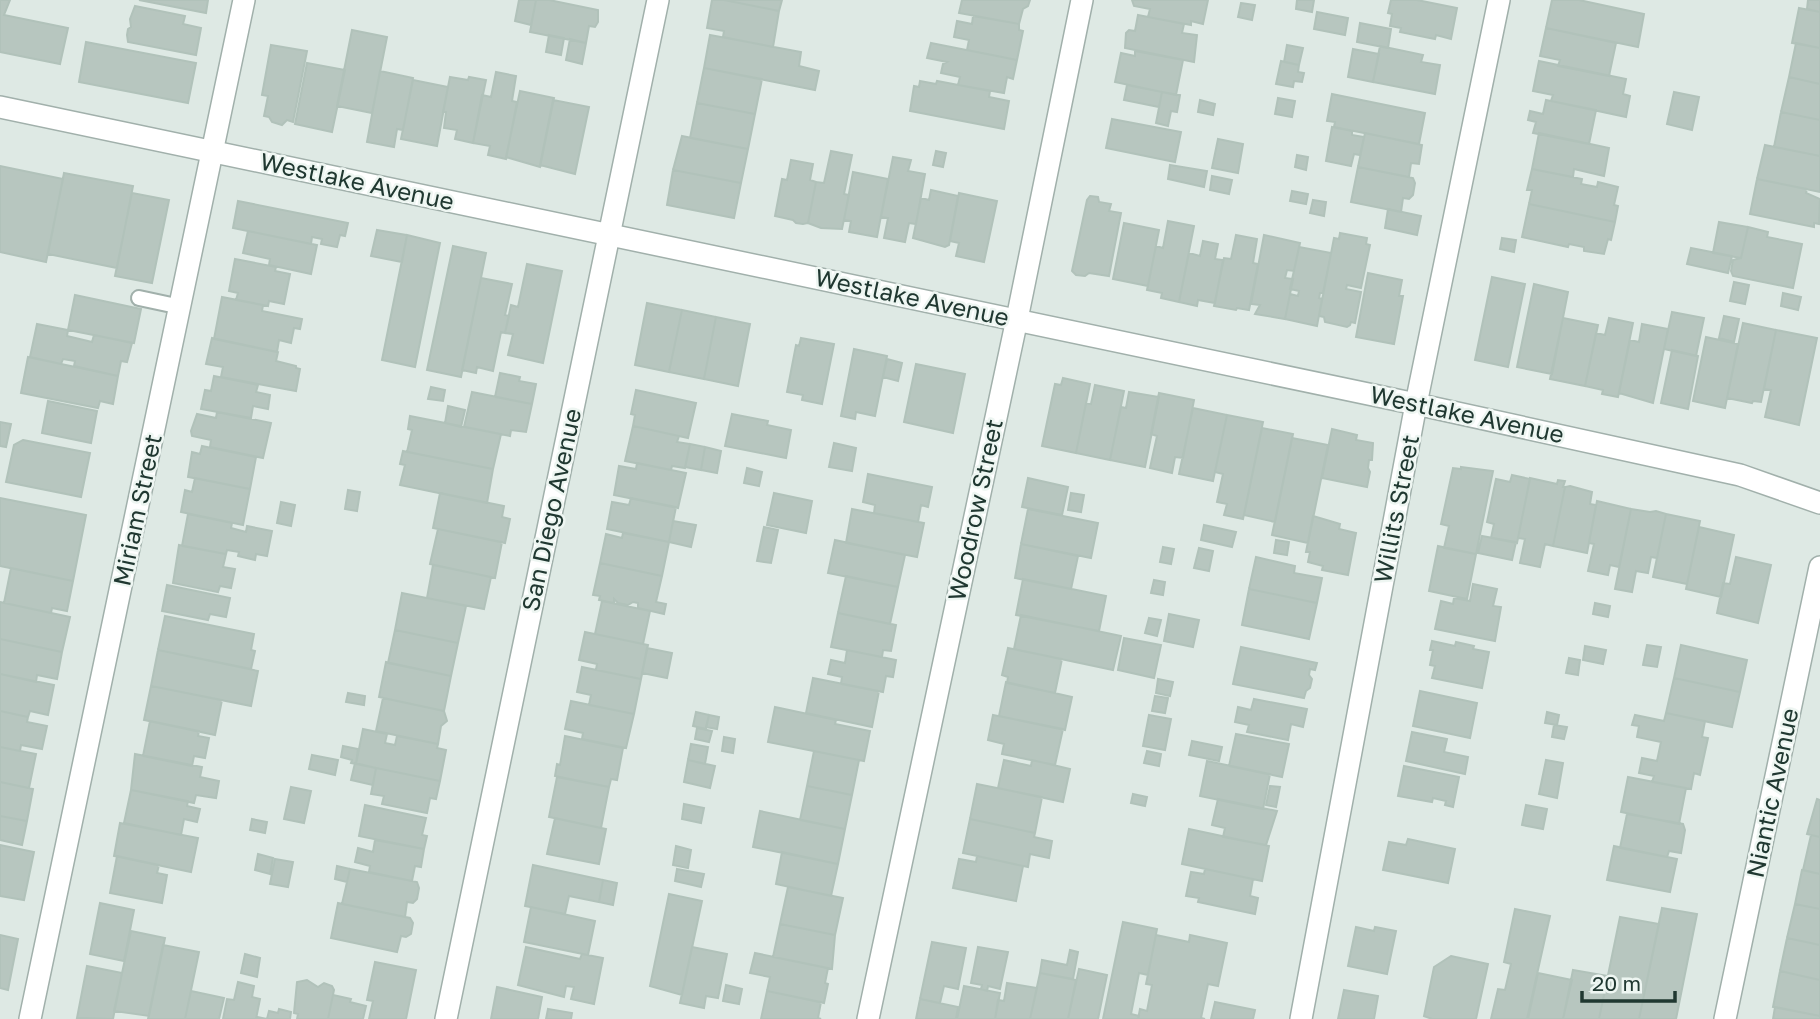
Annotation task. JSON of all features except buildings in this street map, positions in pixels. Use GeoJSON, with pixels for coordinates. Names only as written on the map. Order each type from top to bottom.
{"type":"FeatureCollection","features":[{"type":"Feature","properties":{"kind":"street","name":"Miriam Street"},"geometry":{"type":"LineString","coordinates":[[30,1019],[244,0]]}},
{"type":"Feature","properties":{"kind":"street","name":"San Diego Avenue"},"geometry":{"type":"LineString","coordinates":[[446,1019],[658,0]]}},
{"type":"Feature","properties":{"kind":"street","name":"Woodrow Street"},"geometry":{"type":"LineString","coordinates":[[867,1019],[1017,319],[1082,0]]}},
{"type":"Feature","properties":{"kind":"street","name":"Willits Street"},"geometry":{"type":"LineString","coordinates":[[1301,1019],[1416,404],[1499,0]]}},
{"type":"Feature","properties":{"kind":"street","name":"Westlake Avenue"},"geometry":{"type":"LineString","coordinates":[[0,107],[1416,404],[1740,475],[1820,503]]}},
{"type":"Feature","properties":{"kind":"street","name":"Niantic Avenue"},"geometry":{"type":"LineString","coordinates":[[1725,1019],[1820,567]]}},
{"type":"Feature","properties":{"kind":"lane"},"geometry":{"type":"LineString","coordinates":[[139,298],[181,307]]}}]}
